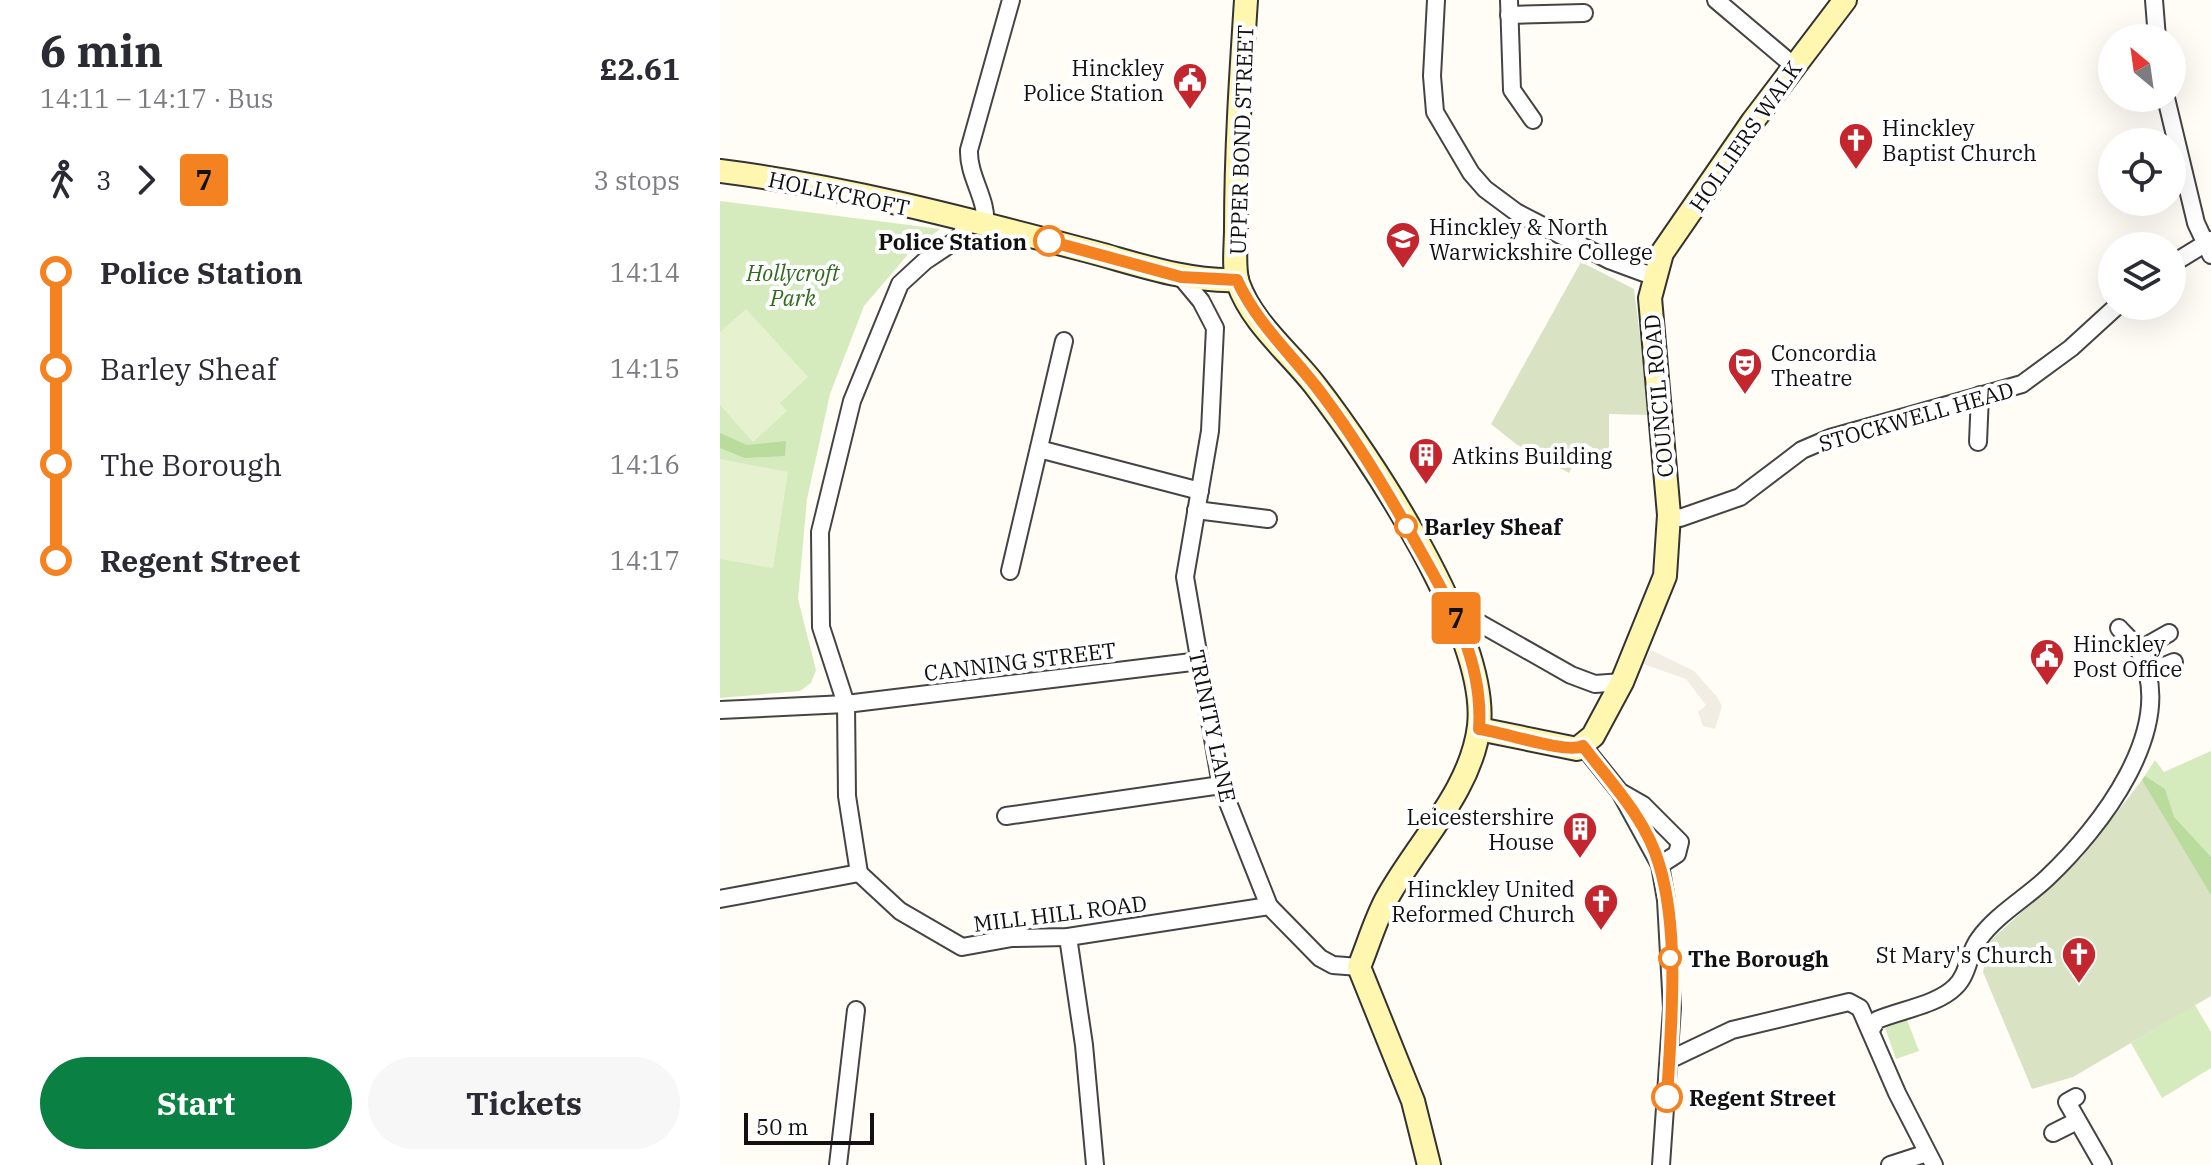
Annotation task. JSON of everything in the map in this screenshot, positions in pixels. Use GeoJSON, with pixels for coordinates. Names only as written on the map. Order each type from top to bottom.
{"type":"FeatureCollection","features":[{"type":"Feature","properties":{"kind":"main road","name":"UPPER BOND STREET"},"geometry":{"type":"LineString","coordinates":[[1237,280],[1238,116],[1246,0]]}},
{"type":"Feature","properties":{"kind":"main road","name":"HOLLIERS WALK"},"geometry":{"type":"LineString","coordinates":[[1655,277],[1662,253],[1794,66],[1845,0]]}},
{"type":"Feature","properties":{"kind":"main road","name":"HOLLYCROFT"},"geometry":{"type":"LineString","coordinates":[[720,171],[803,181],[1181,277],[1237,280]]}},
{"type":"Feature","properties":{"kind":"main road","name":"COUNCIL ROAD"},"geometry":{"type":"LineString","coordinates":[[1655,277],[1650,298],[1651,333],[1669,515]]}},
{"type":"Feature","properties":{"kind":"main road"},"geometry":{"type":"LineString","coordinates":[[1237,280],[1250,309],[1310,378],[1369,462],[1451,607],[1473,660],[1481,704],[1479,729],[1463,776],[1387,900],[1359,967],[1413,1101],[1429,1165]]}},
{"type":"Feature","properties":{"kind":"main road"},"geometry":{"type":"LineString","coordinates":[[1479,729],[1507,732],[1568,750],[1583,746],[1593,736],[1622,682],[1665,576],[1669,515]]}},
{"type":"Feature","properties":{"kind":"street"},"geometry":{"type":"LineString","coordinates":[[720,899],[859,873],[847,796],[846,704],[821,627],[820,532],[852,401],[900,284],[986,215],[970,173],[969,150],[1011,0]]}},
{"type":"Feature","properties":{"kind":"street"},"geometry":{"type":"LineString","coordinates":[[1436,0],[1432,76],[1435,112],[1471,173],[1485,189],[1516,212],[1609,260],[1655,277]]}},
{"type":"Feature","properties":{"kind":"street"},"geometry":{"type":"LineString","coordinates":[[1716,0],[1794,66]]}},
{"type":"Feature","properties":{"kind":"street"},"geometry":{"type":"LineString","coordinates":[[2154,0],[2156,24]]}},
{"type":"Feature","properties":{"kind":"street"},"geometry":{"type":"LineString","coordinates":[[1533,120],[1512,90],[1509,8],[1584,13]]}},
{"type":"Feature","properties":{"kind":"street"},"geometry":{"type":"LineString","coordinates":[[2169,112],[2182,172],[2208,246],[2186,257]]}},
{"type":"Feature","properties":{"kind":"street","name":"TRINITY LANE"},"geometry":{"type":"LineString","coordinates":[[1181,277],[1201,301],[1215,328],[1210,431],[1185,577],[1221,785],[1269,906],[1320,958],[1333,965],[1359,967]]}},
{"type":"Feature","properties":{"kind":"street","name":"STOCKWELL HEAD"},"geometry":{"type":"LineString","coordinates":[[1669,515],[1680,518],[1740,497],[1802,450],[1830,438],[2022,384],[2071,348],[2102,320]]}},
{"type":"Feature","properties":{"kind":"street"},"geometry":{"type":"LineString","coordinates":[[1010,571],[1064,341]]}},
{"type":"Feature","properties":{"kind":"street"},"geometry":{"type":"LineString","coordinates":[[1978,442],[1980,395]]}},
{"type":"Feature","properties":{"kind":"street"},"geometry":{"type":"LineString","coordinates":[[1039,449],[1200,491]]}},
{"type":"Feature","properties":{"kind":"street"},"geometry":{"type":"LineString","coordinates":[[1196,510],[1268,519]]}},
{"type":"Feature","properties":{"kind":"street"},"geometry":{"type":"LineString","coordinates":[[1451,607],[1571,675],[1595,684],[1622,682]]}},
{"type":"Feature","properties":{"kind":"street"},"geometry":{"type":"LineString","coordinates":[[1871,1030],[1877,1020],[1954,989],[1964,976],[1977,940],[2049,877],[2115,799],[2140,751],[2148,712],[2147,673],[2139,650],[2119,628]]}},
{"type":"Feature","properties":{"kind":"street"},"geometry":{"type":"LineString","coordinates":[[2139,650],[2169,633]]}},
{"type":"Feature","properties":{"kind":"street","name":"CANNING STREET"},"geometry":{"type":"LineString","coordinates":[[720,710],[846,704],[1200,661]]}},
{"type":"Feature","properties":{"kind":"street"},"geometry":{"type":"LineString","coordinates":[[2147,673],[2174,662]]}},
{"type":"Feature","properties":{"kind":"street"},"geometry":{"type":"LineString","coordinates":[[1583,746],[1620,792],[1660,865],[1672,973],[1661,1165]]}},
{"type":"Feature","properties":{"kind":"street"},"geometry":{"type":"LineString","coordinates":[[1006,816],[1221,785]]}},
{"type":"Feature","properties":{"kind":"street"},"geometry":{"type":"LineString","coordinates":[[1620,792],[1643,805],[1680,842],[1677,854],[1660,865]]}},
{"type":"Feature","properties":{"kind":"street","name":"MILL HILL ROAD"},"geometry":{"type":"LineString","coordinates":[[859,873],[900,911],[962,947],[1012,938],[1068,937],[1269,906]]}},
{"type":"Feature","properties":{"kind":"street"},"geometry":{"type":"LineString","coordinates":[[1068,937],[1084,1045],[1095,1165]]}},
{"type":"Feature","properties":{"kind":"street"},"geometry":{"type":"LineString","coordinates":[[1669,1060],[1732,1030],[1844,1002],[1860,1008],[1930,1159],[1890,1165]]}},
{"type":"Feature","properties":{"kind":"street"},"geometry":{"type":"LineString","coordinates":[[838,1165],[856,1010]]}},
{"type":"Feature","properties":{"kind":"street"},"geometry":{"type":"LineString","coordinates":[[2076,1097],[2067,1102],[2103,1165]]}},
{"type":"Feature","properties":{"kind":"street"},"geometry":{"type":"LineString","coordinates":[[2053,1133],[2077,1121]]}},
{"type":"Feature","properties":{"kind":"green space","name":"Hollycroft Park"},"geometry":{"type":"Polygon","coordinates":[[[720,201],[940,229],[910,252],[864,306],[830,394],[807,499],[798,599],[816,670],[811,683],[800,691],[720,698],[720,201]]]}},
{"type":"Feature","properties":{"kind":"green space"},"geometry":{"type":"Polygon","coordinates":[[[1581,262],[1634,289],[1650,415],[1609,414],[1609,458],[1585,443],[1569,473],[1516,444],[1491,424],[1581,262]]]}},
{"type":"Feature","properties":{"kind":"green space"},"geometry":{"type":"Polygon","coordinates":[[[746,309],[808,377],[780,403],[787,411],[753,442],[720,405],[720,332],[746,309]]]}},
{"type":"Feature","properties":{"kind":"green space"},"geometry":{"type":"Polygon","coordinates":[[[720,433],[747,445],[786,441],[785,456],[745,458],[720,448],[720,433]]]}},
{"type":"Feature","properties":{"kind":"green space"},"geometry":{"type":"Polygon","coordinates":[[[720,459],[788,472],[773,568],[720,559],[720,459]]]}},
{"type":"Feature","properties":{"kind":"green space"},"geometry":{"type":"Polygon","coordinates":[[[2211,751],[2211,895],[2142,780],[2155,760],[2164,772],[2211,751]]]}},
{"type":"Feature","properties":{"kind":"green space"},"geometry":{"type":"Polygon","coordinates":[[[2145,776],[2165,789],[2174,817],[2211,857],[2211,996],[2142,780],[2145,776]]]}},
{"type":"Feature","properties":{"kind":"green space"},"geometry":{"type":"Polygon","coordinates":[[[2142,780],[2211,895],[2211,996],[2073,1077],[2032,1089],[1983,972],[1990,941],[2082,857],[2142,780]]]}},
{"type":"Feature","properties":{"kind":"green space"},"geometry":{"type":"Polygon","coordinates":[[[2195,1005],[2211,1032],[2211,1068],[2162,1098],[2131,1043],[2195,1005]]]}},
{"type":"Feature","properties":{"kind":"green space"},"geometry":{"type":"Polygon","coordinates":[[[1907,1020],[1919,1051],[1896,1059],[1885,1028],[1907,1020]]]}},
{"type":"Feature","properties":{"kind":"shaded area"},"geometry":{"type":"Polygon","coordinates":[[[1651,650],[1694,671],[1717,697],[1722,706],[1715,729],[1703,726],[1698,712],[1706,705],[1686,679],[1643,664],[1651,650]]]}},
{"type":"Feature","properties":{"kind":"bus line","name":"7"},"geometry":{"type":"LineString","coordinates":[[1049,241],[1181,277],[1209,281],[1237,280],[1250,309],[1325,397],[1369,462],[1448,599],[1473,660],[1481,704],[1479,729],[1507,732],[1568,750],[1583,746],[1620,792],[1641,825],[1660,865],[1666,900],[1672,973],[1667,1097]]}},
{"type":"Feature","properties":{"kind":"place","name":"Hinckley Police Station"},"geometry":{"type":"Point","coordinates":[1190,111]}},
{"type":"Feature","properties":{"kind":"place","name":"Hinckley Baptist Church"},"geometry":{"type":"Point","coordinates":[1856,171]}},
{"type":"Feature","properties":{"kind":"place","name":"Police Station"},"geometry":{"type":"Point","coordinates":[1049,241]}},
{"type":"Feature","properties":{"kind":"place","name":"Hinckley & North Warwickshire College"},"geometry":{"type":"Point","coordinates":[1403,270]}},
{"type":"Feature","properties":{"kind":"place","name":"Concordia Theatre"},"geometry":{"type":"Point","coordinates":[1745,396]}},
{"type":"Feature","properties":{"kind":"place","name":"Atkins Building"},"geometry":{"type":"Point","coordinates":[1426,486]}},
{"type":"Feature","properties":{"kind":"place","name":"Barley Sheaf"},"geometry":{"type":"Point","coordinates":[1406,526]}},
{"type":"Feature","properties":{"kind":"place","name":"Hinckley Post Office"},"geometry":{"type":"Point","coordinates":[2047,687]}},
{"type":"Feature","properties":{"kind":"place","name":"Leicestershire House"},"geometry":{"type":"Point","coordinates":[1580,860]}},
{"type":"Feature","properties":{"kind":"place","name":"Hinckley United Reformed Church"},"geometry":{"type":"Point","coordinates":[1601,932]}},
{"type":"Feature","properties":{"kind":"place","name":"The Borough"},"geometry":{"type":"Point","coordinates":[1670,958]}},
{"type":"Feature","properties":{"kind":"place","name":"St Mary's Church"},"geometry":{"type":"Point","coordinates":[2079,985]}},
{"type":"Feature","properties":{"kind":"place","name":"Regent Street"},"geometry":{"type":"Point","coordinates":[1667,1097]}}]}
